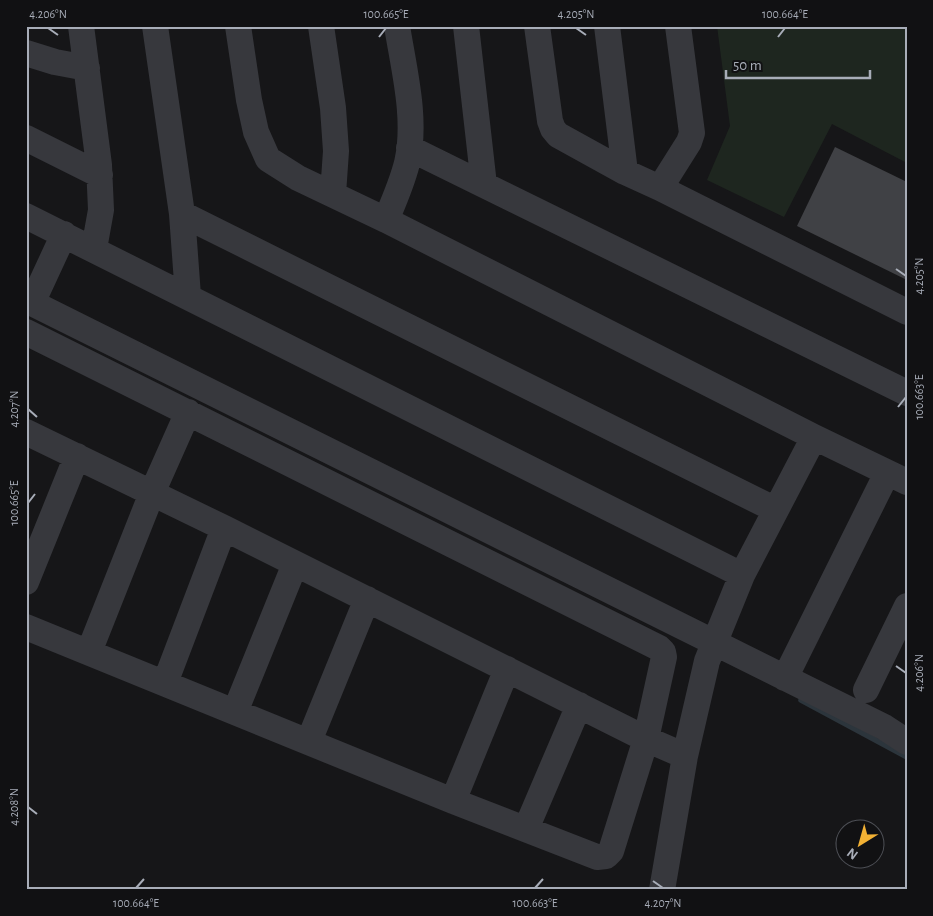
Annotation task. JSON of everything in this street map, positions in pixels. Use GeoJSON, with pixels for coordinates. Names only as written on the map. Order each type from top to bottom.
{"type":"FeatureCollection","features":[{"type":"Feature","properties":{"kind":"street"},"geometry":{"type":"LineString","coordinates":[[81,26],[100,175],[101,210],[94,249]]}},
{"type":"Feature","properties":{"kind":"street"},"geometry":{"type":"LineString","coordinates":[[155,26],[182,214],[188,296]]}},
{"type":"Feature","properties":{"kind":"street"},"geometry":{"type":"LineString","coordinates":[[238,26],[249,100],[256,132],[268,159],[298,178],[386,220],[814,437],[897,477],[785,678]]}},
{"type":"Feature","properties":{"kind":"street"},"geometry":{"type":"LineString","coordinates":[[321,26],[334,108],[336,151],[333,194]]}},
{"type":"Feature","properties":{"kind":"street"},"geometry":{"type":"LineString","coordinates":[[386,220],[398,192],[407,162],[410,135],[409,104],[397,26]]}},
{"type":"Feature","properties":{"kind":"street"},"geometry":{"type":"LineString","coordinates":[[466,26],[484,185]]}},
{"type":"Feature","properties":{"kind":"street"},"geometry":{"type":"LineString","coordinates":[[537,26],[550,121],[553,129],[563,139],[625,172],[907,312]]}},
{"type":"Feature","properties":{"kind":"street"},"geometry":{"type":"LineString","coordinates":[[607,26],[625,172]]}},
{"type":"Feature","properties":{"kind":"street"},"geometry":{"type":"LineString","coordinates":[[660,188],[689,142],[692,133],[678,26]]}},
{"type":"Feature","properties":{"kind":"street"},"geometry":{"type":"LineString","coordinates":[[26,54],[87,68]]}},
{"type":"Feature","properties":{"kind":"street"},"geometry":{"type":"LineString","coordinates":[[26,138],[100,175]]}},
{"type":"Feature","properties":{"kind":"street"},"geometry":{"type":"LineString","coordinates":[[409,148],[907,392]]}},
{"type":"Feature","properties":{"kind":"street"},"geometry":{"type":"LineString","coordinates":[[182,214],[776,510]]}},
{"type":"Feature","properties":{"kind":"street"},"geometry":{"type":"LineString","coordinates":[[26,216],[742,575]]}},
{"type":"Feature","properties":{"kind":"street"},"geometry":{"type":"LineString","coordinates":[[64,234],[29,301],[884,727],[907,742]]}},
{"type":"Feature","properties":{"kind":"street"},"geometry":{"type":"LineString","coordinates":[[26,332],[659,648],[663,652],[664,657],[646,739],[612,850],[606,856],[598,858],[26,627]]}},
{"type":"Feature","properties":{"kind":"street"},"geometry":{"type":"LineString","coordinates":[[89,652],[152,493],[188,412]]}},
{"type":"Feature","properties":{"kind":"street"},"geometry":{"type":"LineString","coordinates":[[26,432],[224,528],[646,739],[684,756]]}},
{"type":"Feature","properties":{"kind":"street"},"geometry":{"type":"LineString","coordinates":[[662,890],[684,756],[706,661],[742,575],[814,437]]}},
{"type":"Feature","properties":{"kind":"street"},"geometry":{"type":"LineString","coordinates":[[26,582],[77,456]]}},
{"type":"Feature","properties":{"kind":"street"},"geometry":{"type":"LineString","coordinates":[[165,683],[224,528]]}},
{"type":"Feature","properties":{"kind":"street"},"geometry":{"type":"LineString","coordinates":[[235,712],[295,564]]}},
{"type":"Feature","properties":{"kind":"street"},"geometry":{"type":"LineString","coordinates":[[309,741],[367,599]]}},
{"type":"Feature","properties":{"kind":"street"},"geometry":{"type":"LineString","coordinates":[[866,690],[897,651],[907,606]]}},
{"type":"Feature","properties":{"kind":"street"},"geometry":{"type":"LineString","coordinates":[[453,801],[507,669]]}},
{"type":"Feature","properties":{"kind":"street"},"geometry":{"type":"LineString","coordinates":[[526,830],[579,706]]}},
{"type":"Feature","properties":{"kind":"shaded area"},"geometry":{"type":"Polygon","coordinates":[[[717,26],[907,26],[907,163],[832,124],[784,217],[707,180],[730,126],[717,26]]]}},
{"type":"Feature","properties":{"kind":"building"},"geometry":{"type":"Polygon","coordinates":[[[835,147],[907,182],[907,280],[797,226],[835,147]]]}},
{"type":"Feature","properties":{"kind":"waterway"},"geometry":{"type":"LineString","coordinates":[[801,700],[907,757]]}}]}
